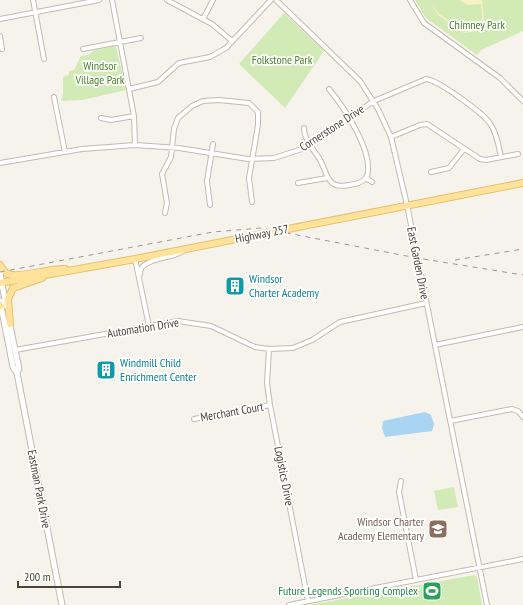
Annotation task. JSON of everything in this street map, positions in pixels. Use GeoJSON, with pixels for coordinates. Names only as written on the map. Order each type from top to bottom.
{"type":"FeatureCollection","features":[{"type":"Feature","properties":{"kind":"main road","name":"Highway 257"},"geometry":{"type":"LineString","coordinates":[[1,283],[135,259],[523,183]]}},
{"type":"Feature","properties":{"kind":"main road"},"geometry":{"type":"LineString","coordinates":[[0,265],[4,272],[10,275],[56,268],[73,270]]}},
{"type":"Feature","properties":{"kind":"main road"},"geometry":{"type":"LineString","coordinates":[[10,324],[8,299],[13,288],[36,281],[48,275]]}},
{"type":"Feature","properties":{"kind":"street"},"geometry":{"type":"LineString","coordinates":[[33,0],[44,59]]}},
{"type":"Feature","properties":{"kind":"street"},"geometry":{"type":"LineString","coordinates":[[72,0],[73,5]]}},
{"type":"Feature","properties":{"kind":"street"},"geometry":{"type":"LineString","coordinates":[[0,19],[99,0]]}},
{"type":"Feature","properties":{"kind":"street"},"geometry":{"type":"LineString","coordinates":[[112,0],[134,116],[134,145]]}},
{"type":"Feature","properties":{"kind":"street"},"geometry":{"type":"LineString","coordinates":[[167,0],[217,27],[232,41]]}},
{"type":"Feature","properties":{"kind":"street"},"geometry":{"type":"LineString","coordinates":[[204,19],[213,0]]}},
{"type":"Feature","properties":{"kind":"street"},"geometry":{"type":"LineString","coordinates":[[129,88],[158,82],[176,65],[214,56],[223,50],[271,0]]}},
{"type":"Feature","properties":{"kind":"street","name":"East Garden Drive"},"geometry":{"type":"LineString","coordinates":[[276,0],[353,73],[374,101],[391,137],[407,205],[487,605]]}},
{"type":"Feature","properties":{"kind":"street"},"geometry":{"type":"LineString","coordinates":[[410,0],[424,22],[500,78],[523,101]]}},
{"type":"Feature","properties":{"kind":"street"},"geometry":{"type":"LineString","coordinates":[[0,36],[2,48]]}},
{"type":"Feature","properties":{"kind":"street"},"geometry":{"type":"LineString","coordinates":[[83,49],[141,38]]}},
{"type":"Feature","properties":{"kind":"street","name":"Cornerstone Drive"},"geometry":{"type":"LineString","coordinates":[[0,164],[93,147],[134,145],[172,148],[252,159],[281,157],[310,144],[374,101],[423,79],[433,80],[486,118],[495,134],[501,157]]}},
{"type":"Feature","properties":{"kind":"street"},"geometry":{"type":"LineString","coordinates":[[304,128],[305,136],[322,163],[327,178],[332,183],[340,186],[359,183],[366,178],[368,169],[367,161],[360,139],[350,117],[328,89]]}},
{"type":"Feature","properties":{"kind":"street"},"geometry":{"type":"LineString","coordinates":[[54,97],[65,152]]}},
{"type":"Feature","properties":{"kind":"street"},"geometry":{"type":"LineString","coordinates":[[165,213],[167,203],[162,174],[170,159],[177,120],[192,106],[208,100],[247,103],[253,105],[259,114],[249,182],[252,202]]}},
{"type":"Feature","properties":{"kind":"street"},"geometry":{"type":"LineString","coordinates":[[101,118],[111,120],[134,116]]}},
{"type":"Feature","properties":{"kind":"street"},"geometry":{"type":"LineString","coordinates":[[391,137],[420,124],[427,124],[480,159],[518,154]]}},
{"type":"Feature","properties":{"kind":"street"},"geometry":{"type":"LineString","coordinates":[[210,205],[207,181],[213,144]]}},
{"type":"Feature","properties":{"kind":"street"},"geometry":{"type":"LineString","coordinates":[[431,172],[448,168],[464,149]]}},
{"type":"Feature","properties":{"kind":"street"},"geometry":{"type":"LineString","coordinates":[[298,184],[327,178]]}},
{"type":"Feature","properties":{"kind":"street"},"geometry":{"type":"LineString","coordinates":[[366,178],[372,182]]}},
{"type":"Feature","properties":{"kind":"street"},"geometry":{"type":"LineString","coordinates":[[140,277],[141,268],[144,264],[178,255],[188,248]]}},
{"type":"Feature","properties":{"kind":"street"},"geometry":{"type":"LineString","coordinates":[[135,259],[140,277],[149,326]]}},
{"type":"Feature","properties":{"kind":"street","name":"Eastman Park Drive"},"geometry":{"type":"LineString","coordinates":[[0,274],[62,605]]}},
{"type":"Feature","properties":{"kind":"street","name":"Eastman Park Drive"},"geometry":{"type":"LineString","coordinates":[[0,301],[13,367],[18,373]]}},
{"type":"Feature","properties":{"kind":"street","name":"Automation Drive"},"geometry":{"type":"LineString","coordinates":[[15,350],[178,320],[204,324],[256,347],[269,349],[293,348],[312,340],[340,322],[426,303]]}},
{"type":"Feature","properties":{"kind":"street"},"geometry":{"type":"LineString","coordinates":[[435,345],[523,327]]}},
{"type":"Feature","properties":{"kind":"street","name":"Logistics Drive"},"geometry":{"type":"LineString","coordinates":[[269,349],[267,383],[270,405],[308,601]]}},
{"type":"Feature","properties":{"kind":"street","name":"Merchant Court"},"geometry":{"type":"LineString","coordinates":[[194,419],[270,405]]}},
{"type":"Feature","properties":{"kind":"street"},"geometry":{"type":"LineString","coordinates":[[450,421],[512,409],[518,411],[523,417]]}},
{"type":"Feature","properties":{"kind":"street"},"geometry":{"type":"LineString","coordinates":[[401,481],[399,492],[416,580]]}},
{"type":"Feature","properties":{"kind":"street"},"geometry":{"type":"LineString","coordinates":[[289,605],[523,559]]}},
{"type":"Feature","properties":{"kind":"green space","name":"Chimney Park"},"geometry":{"type":"Polygon","coordinates":[[[415,0],[523,0],[523,31],[481,50],[477,55],[426,18],[415,0]]]}},
{"type":"Feature","properties":{"kind":"green space","name":"Folkstone Park"},"geometry":{"type":"Polygon","coordinates":[[[284,13],[324,51],[285,108],[239,64],[284,13]]]}},
{"type":"Feature","properties":{"kind":"green space","name":"Windsor Village Park"},"geometry":{"type":"Polygon","coordinates":[[[116,46],[126,90],[82,100],[61,101],[63,94],[63,77],[69,75],[69,71],[74,70],[81,56],[88,55],[95,50],[116,46]]]}},
{"type":"Feature","properties":{"kind":"green space"},"geometry":{"type":"Polygon","coordinates":[[[454,487],[458,507],[438,510],[434,491],[454,487]]]}},
{"type":"Feature","properties":{"kind":"green space","name":"Future Legends Sporting Complex"},"geometry":{"type":"Polygon","coordinates":[[[474,575],[477,577],[482,605],[309,605],[474,575]]]}},
{"type":"Feature","properties":{"kind":"sand"},"geometry":{"type":"Polygon","coordinates":[[[430,0],[438,13],[464,32],[483,29],[481,4],[468,5],[459,0],[482,0],[485,30],[464,33],[438,15],[430,0]]]}},
{"type":"Feature","properties":{"kind":"water"},"geometry":{"type":"Polygon","coordinates":[[[425,412],[431,415],[434,424],[432,431],[385,437],[382,428],[383,421],[425,412]]]}},
{"type":"Feature","properties":{"kind":"railway"},"geometry":{"type":"LineString","coordinates":[[0,272],[213,232],[261,228],[417,258],[523,275]]}},
{"type":"Feature","properties":{"kind":"railway"},"geometry":{"type":"LineString","coordinates":[[455,260],[523,249]]}},
{"type":"Feature","properties":{"kind":"place","name":"Windsor Charter Academy"},"geometry":{"type":"Point","coordinates":[235,286]}},
{"type":"Feature","properties":{"kind":"place","name":"Windmill Child Enrichment Center"},"geometry":{"type":"Point","coordinates":[106,370]}},
{"type":"Feature","properties":{"kind":"place","name":"Windsor Charter Academy Elementary"},"geometry":{"type":"Point","coordinates":[438,529]}},
{"type":"Feature","properties":{"kind":"place","name":"Future Legends Sporting Complex"},"geometry":{"type":"Point","coordinates":[432,591]}}]}
